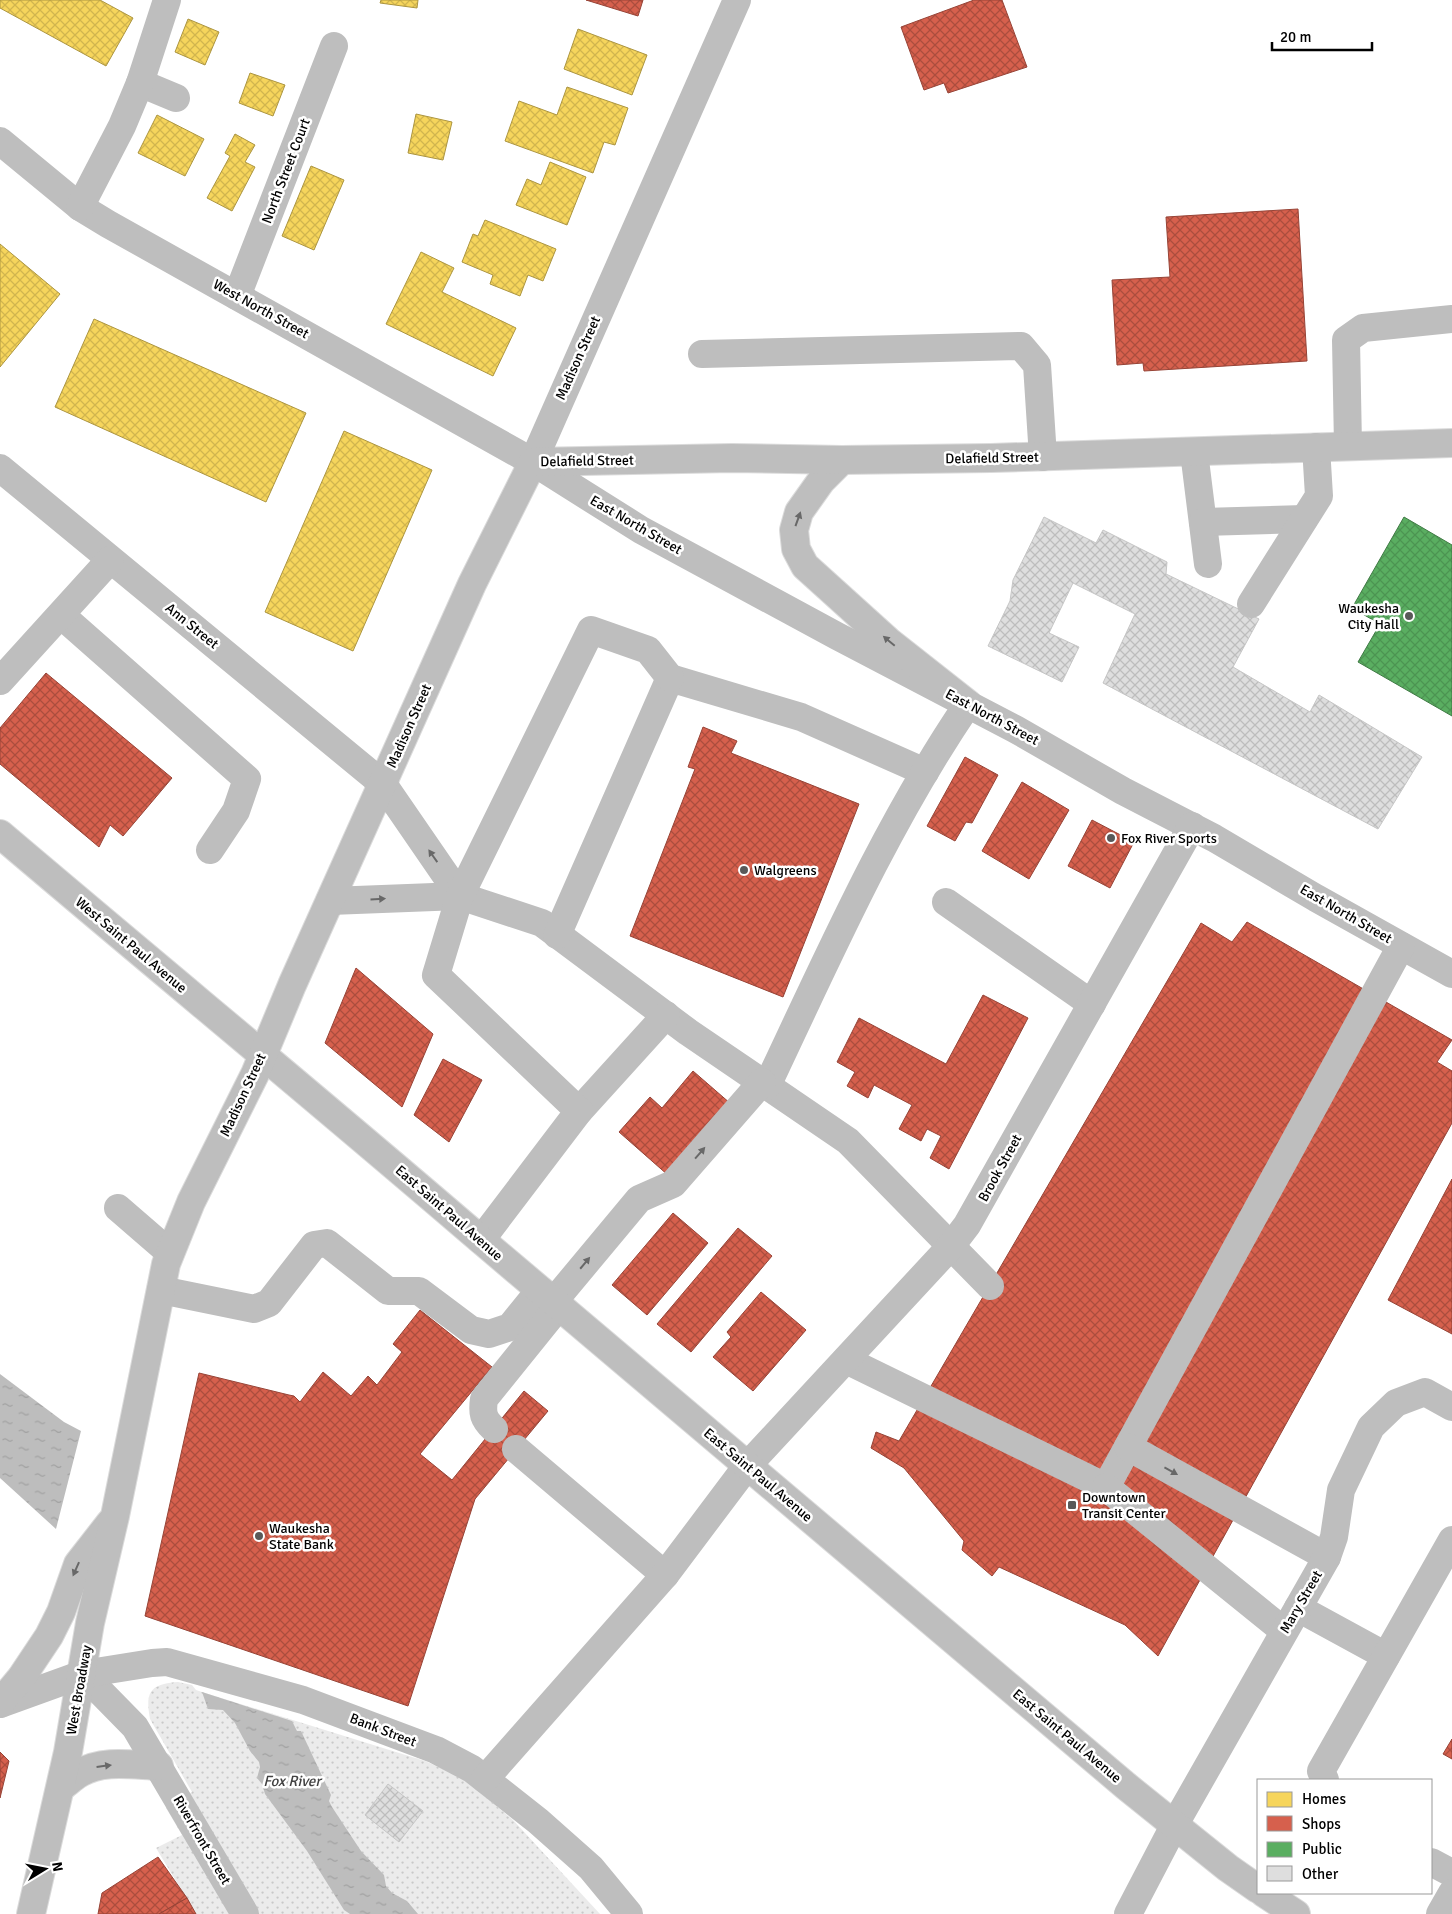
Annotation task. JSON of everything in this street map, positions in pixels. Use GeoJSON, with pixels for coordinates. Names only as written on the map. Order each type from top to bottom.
{"type":"FeatureCollection","features":[{"type":"Feature","properties":{"kind":"street"},"geometry":{"type":"LineString","coordinates":[[80,207],[122,126],[140,83],[167,0]]}},
{"type":"Feature","properties":{"kind":"street","name":"Madison Street"},"geometry":{"type":"LineString","coordinates":[[125,1466],[166,1264],[191,1202],[262,1056],[472,584],[532,462],[736,0]]}},
{"type":"Feature","properties":{"kind":"street","name":"North Street Court"},"geometry":{"type":"LineString","coordinates":[[238,296],[334,46]]}},
{"type":"Feature","properties":{"kind":"street"},"geometry":{"type":"LineString","coordinates":[[140,83],[176,98]]}},
{"type":"Feature","properties":{"kind":"street","name":"West North Street"},"geometry":{"type":"LineString","coordinates":[[0,141],[80,207],[108,224],[532,462]]}},
{"type":"Feature","properties":{"kind":"street"},"geometry":{"type":"LineString","coordinates":[[1348,446],[1346,340],[1363,328],[1452,319]]}},
{"type":"Feature","properties":{"kind":"street"},"geometry":{"type":"LineString","coordinates":[[702,354],[1021,346],[1037,365],[1043,457]]}},
{"type":"Feature","properties":{"kind":"street","name":"Delafield Street"},"geometry":{"type":"LineString","coordinates":[[532,462],[732,458],[842,460],[1043,457],[1452,443]]}},
{"type":"Feature","properties":{"kind":"street"},"geometry":{"type":"LineString","coordinates":[[1251,604],[1318,496],[1316,447]]}},
{"type":"Feature","properties":{"kind":"street"},"geometry":{"type":"LineString","coordinates":[[1194,452],[1208,564]]}},
{"type":"Feature","properties":{"kind":"street"},"geometry":{"type":"LineString","coordinates":[[494,1429],[487,1423],[482,1413],[484,1399],[551,1299],[639,1199],[673,1184],[764,1084],[865,879],[940,746],[968,704],[888,641],[812,573],[796,549],[794,530],[799,512],[822,481],[842,460]]}},
{"type":"Feature","properties":{"kind":"street","name":"East North Street"},"geometry":{"type":"LineString","coordinates":[[532,462],[642,530],[837,636],[1015,728],[1123,791],[1192,826],[1452,974]]}},
{"type":"Feature","properties":{"kind":"street","name":"Ann Street"},"geometry":{"type":"LineString","coordinates":[[0,468],[383,784],[460,896]]}},
{"type":"Feature","properties":{"kind":"street"},"geometry":{"type":"LineString","coordinates":[[1203,522],[1304,519]]}},
{"type":"Feature","properties":{"kind":"street"},"geometry":{"type":"LineString","coordinates":[[0,681],[110,560]]}},
{"type":"Feature","properties":{"kind":"street"},"geometry":{"type":"LineString","coordinates":[[60,615],[247,779],[236,811],[210,850]]}},
{"type":"Feature","properties":{"kind":"street"},"geometry":{"type":"LineString","coordinates":[[579,1110],[436,975],[460,896],[591,630],[648,650],[670,678],[801,717],[925,772]]}},
{"type":"Feature","properties":{"kind":"street"},"geometry":{"type":"LineString","coordinates":[[557,934],[670,678]]}},
{"type":"Feature","properties":{"kind":"street","name":"Brook Street"},"geometry":{"type":"LineString","coordinates":[[485,1779],[602,1649],[665,1575],[747,1466],[951,1246],[967,1226],[1192,826]]}},
{"type":"Feature","properties":{"kind":"street","name":"West Saint Paul Avenue"},"geometry":{"type":"LineString","coordinates":[[0,834],[262,1056]]}},
{"type":"Feature","properties":{"kind":"street"},"geometry":{"type":"LineString","coordinates":[[330,901],[460,896],[542,923],[666,1015],[848,1141],[990,1286]]}},
{"type":"Feature","properties":{"kind":"street"},"geometry":{"type":"LineString","coordinates":[[946,902],[1092,1004]]}},
{"type":"Feature","properties":{"kind":"street"},"geometry":{"type":"LineString","coordinates":[[1106,1486],[1401,946]]}},
{"type":"Feature","properties":{"kind":"street"},"geometry":{"type":"LineString","coordinates":[[480,1240],[579,1110],[666,1015]]}},
{"type":"Feature","properties":{"kind":"street","name":"East Saint Paul Avenue"},"geometry":{"type":"LineString","coordinates":[[262,1056],[399,1169],[480,1240],[1126,1786],[1228,1868],[1257,1888]]}},
{"type":"Feature","properties":{"kind":"street"},"geometry":{"type":"LineString","coordinates":[[118,1208],[170,1253]]}},
{"type":"Feature","properties":{"kind":"street"},"geometry":{"type":"LineString","coordinates":[[161,1290],[254,1309],[269,1303],[314,1245],[327,1243],[388,1291],[419,1291],[470,1330],[489,1334],[510,1327],[551,1299]]}},
{"type":"Feature","properties":{"kind":"street"},"geometry":{"type":"LineString","coordinates":[[846,1360],[1106,1486],[1284,1631]]}},
{"type":"Feature","properties":{"kind":"street","name":"Mary Street"},"geometry":{"type":"LineString","coordinates":[[1128,1914],[1175,1824],[1326,1557],[1334,1537],[1341,1490],[1371,1427],[1396,1403],[1425,1392],[1452,1407]]}},
{"type":"Feature","properties":{"kind":"street"},"geometry":{"type":"LineString","coordinates":[[1128,1447],[1326,1557]]}},
{"type":"Feature","properties":{"kind":"street"},"geometry":{"type":"LineString","coordinates":[[516,1449],[665,1575]]}},
{"type":"Feature","properties":{"kind":"street","name":"West Broadway"},"geometry":{"type":"LineString","coordinates":[[31,1914],[61,1787],[83,1674],[90,1623],[125,1466]]}},
{"type":"Feature","properties":{"kind":"street"},"geometry":{"type":"LineString","coordinates":[[0,1703],[21,1678],[49,1636],[61,1612],[78,1564],[115,1516]]}},
{"type":"Feature","properties":{"kind":"street"},"geometry":{"type":"LineString","coordinates":[[1325,1779],[1321,1771],[1452,1540]]}},
{"type":"Feature","properties":{"kind":"street"},"geometry":{"type":"LineString","coordinates":[[1298,1608],[1386,1656]]}},
{"type":"Feature","properties":{"kind":"street","name":"Bank Street"},"geometry":{"type":"LineString","coordinates":[[0,1703],[83,1674],[168,1662],[302,1700],[436,1750],[472,1769],[538,1821],[591,1868],[629,1914]]}},
{"type":"Feature","properties":{"kind":"street","name":"Riverfront Street"},"geometry":{"type":"LineString","coordinates":[[83,1674],[135,1727],[245,1914]]}},
{"type":"Feature","properties":{"kind":"street"},"geometry":{"type":"LineString","coordinates":[[61,1787],[80,1773],[93,1767],[108,1764],[159,1766]]}},
{"type":"Feature","properties":{"kind":"street"},"geometry":{"type":"LineString","coordinates":[[1432,1863],[1452,1873]]}},
{"type":"Feature","properties":{"kind":"street"},"geometry":{"type":"LineString","coordinates":[[1440,1914],[1452,1893]]}},
{"type":"Feature","properties":{"kind":"street"},"geometry":{"type":"LineString","coordinates":[[1266,1894],[1296,1914]]}},
{"type":"Feature","properties":{"kind":"shaded area"},"geometry":{"type":"Polygon","coordinates":[[[178,1682],[192,1685],[196,1690],[202,1692],[425,1761],[463,1778],[513,1820],[600,1914],[196,1914],[156,1848],[182,1835],[166,1808],[192,1792],[150,1719],[148,1702],[152,1691],[161,1685],[178,1682]]]}},
{"type":"Feature","properties":{"kind":"water"},"geometry":{"type":"Polygon","coordinates":[[[0,1374],[64,1422],[81,1431],[56,1529],[0,1478],[0,1374]]]}},
{"type":"Feature","properties":{"kind":"water","name":"Fox River"},"geometry":{"type":"Polygon","coordinates":[[[202,1692],[292,1721],[297,1731],[301,1731],[331,1795],[329,1801],[332,1807],[361,1851],[384,1875],[386,1886],[392,1893],[407,1901],[418,1914],[350,1914],[344,1910],[307,1851],[265,1794],[262,1784],[257,1778],[260,1767],[259,1762],[250,1751],[235,1723],[223,1710],[208,1709],[202,1692]]]}},
{"type":"Feature","properties":{"kind":"building: Homes"},"geometry":{"type":"Polygon","coordinates":[[[0,0],[100,0],[133,18],[106,66],[0,8],[0,0]]]}},
{"type":"Feature","properties":{"kind":"building: Homes"},"geometry":{"type":"Polygon","coordinates":[[[381,0],[418,0],[417,8],[380,3],[381,0]]]}},
{"type":"Feature","properties":{"kind":"building: Homes"},"geometry":{"type":"Polygon","coordinates":[[[188,19],[219,32],[205,65],[175,52],[188,19]]]}},
{"type":"Feature","properties":{"kind":"building: Homes"},"geometry":{"type":"Polygon","coordinates":[[[578,29],[647,55],[632,95],[564,69],[578,29]]]}},
{"type":"Feature","properties":{"kind":"building: Homes"},"geometry":{"type":"Polygon","coordinates":[[[250,73],[285,85],[273,116],[239,103],[250,73]]]}},
{"type":"Feature","properties":{"kind":"building: Homes"},"geometry":{"type":"Polygon","coordinates":[[[567,87],[628,108],[615,145],[604,142],[593,173],[505,141],[519,101],[557,115],[567,87]]]}},
{"type":"Feature","properties":{"kind":"building: Homes"},"geometry":{"type":"Polygon","coordinates":[[[416,114],[452,122],[443,160],[408,153],[416,114]]]}},
{"type":"Feature","properties":{"kind":"building: Homes"},"geometry":{"type":"Polygon","coordinates":[[[157,115],[204,139],[185,176],[138,153],[157,115]]]}},
{"type":"Feature","properties":{"kind":"building: Homes"},"geometry":{"type":"Polygon","coordinates":[[[235,134],[255,145],[245,162],[255,167],[232,211],[207,198],[230,156],[225,153],[235,134]]]}},
{"type":"Feature","properties":{"kind":"building: Homes"},"geometry":{"type":"Polygon","coordinates":[[[550,162],[586,177],[567,225],[516,205],[527,179],[541,185],[550,162]]]}},
{"type":"Feature","properties":{"kind":"building: Homes"},"geometry":{"type":"Polygon","coordinates":[[[311,166],[344,180],[314,250],[282,236],[311,166]]]}},
{"type":"Feature","properties":{"kind":"building: Homes"},"geometry":{"type":"Polygon","coordinates":[[[485,220],[556,249],[543,281],[528,275],[520,296],[490,284],[493,275],[462,262],[473,234],[478,236],[485,220]]]}},
{"type":"Feature","properties":{"kind":"building: Homes"},"geometry":{"type":"Polygon","coordinates":[[[0,244],[60,294],[0,367],[0,244]]]}},
{"type":"Feature","properties":{"kind":"building: Homes"},"geometry":{"type":"Polygon","coordinates":[[[421,252],[454,268],[442,292],[516,328],[493,376],[386,324],[421,252]]]}},
{"type":"Feature","properties":{"kind":"building: Homes"},"geometry":{"type":"Polygon","coordinates":[[[94,319],[306,413],[266,502],[55,407],[94,319]]]}},
{"type":"Feature","properties":{"kind":"building: Homes"},"geometry":{"type":"Polygon","coordinates":[[[344,431],[432,470],[353,651],[265,612],[344,431]]]}},
{"type":"Feature","properties":{"kind":"building: Shops"},"geometry":{"type":"Polygon","coordinates":[[[586,0],[643,0],[638,16],[586,0]]]}},
{"type":"Feature","properties":{"kind":"building: Shops"},"geometry":{"type":"Polygon","coordinates":[[[974,0],[1002,0],[1027,67],[948,93],[944,83],[924,90],[901,27],[974,0]]]}},
{"type":"Feature","properties":{"kind":"building: Shops"},"geometry":{"type":"Polygon","coordinates":[[[1298,209],[1307,361],[1144,371],[1143,363],[1117,365],[1112,280],[1170,277],[1166,217],[1298,209]]]}},
{"type":"Feature","properties":{"kind":"building: Shops"},"geometry":{"type":"Polygon","coordinates":[[[46,673],[172,778],[123,836],[110,825],[99,847],[0,764],[0,728],[46,673]]]}},
{"type":"Feature","properties":{"kind":"building: Shops","name":"Walgreens"},"geometry":{"type":"Polygon","coordinates":[[[703,727],[737,741],[731,753],[859,804],[783,997],[630,936],[695,769],[688,767],[703,727]]]}},
{"type":"Feature","properties":{"kind":"building: Shops"},"geometry":{"type":"Polygon","coordinates":[[[965,757],[998,775],[972,823],[966,822],[955,841],[927,826],[965,757]]]}},
{"type":"Feature","properties":{"kind":"building: Shops"},"geometry":{"type":"Polygon","coordinates":[[[1022,782],[1069,810],[1029,879],[982,851],[1022,782]]]}},
{"type":"Feature","properties":{"kind":"building: Shops"},"geometry":{"type":"Polygon","coordinates":[[[1092,820],[1134,842],[1110,888],[1068,866],[1092,820]]]}},
{"type":"Feature","properties":{"kind":"building: Shops"},"geometry":{"type":"Polygon","coordinates":[[[1247,922],[1452,1040],[1437,1062],[1452,1071],[1452,1123],[1158,1656],[1125,1625],[999,1567],[992,1576],[962,1550],[964,1541],[904,1468],[871,1448],[876,1432],[899,1441],[1201,923],[1232,942],[1247,922]]]}},
{"type":"Feature","properties":{"kind":"building: Shops"},"geometry":{"type":"Polygon","coordinates":[[[356,968],[433,1034],[402,1107],[325,1043],[356,968]]]}},
{"type":"Feature","properties":{"kind":"building: Shops"},"geometry":{"type":"Polygon","coordinates":[[[983,995],[1028,1018],[949,1169],[930,1158],[941,1136],[927,1129],[921,1141],[899,1129],[912,1105],[874,1085],[868,1098],[847,1086],[855,1072],[837,1062],[859,1018],[946,1064],[983,995]]]}},
{"type":"Feature","properties":{"kind":"building: Shops"},"geometry":{"type":"Polygon","coordinates":[[[443,1059],[482,1080],[449,1142],[414,1115],[443,1059]]]}},
{"type":"Feature","properties":{"kind":"building: Shops"},"geometry":{"type":"Polygon","coordinates":[[[693,1071],[731,1104],[669,1176],[619,1132],[650,1097],[662,1108],[693,1071]]]}},
{"type":"Feature","properties":{"kind":"building: Shops"},"geometry":{"type":"Polygon","coordinates":[[[1452,1179],[1452,1334],[1388,1300],[1452,1179]]]}},
{"type":"Feature","properties":{"kind":"building: Shops"},"geometry":{"type":"Polygon","coordinates":[[[673,1213],[708,1243],[647,1315],[612,1285],[673,1213]]]}},
{"type":"Feature","properties":{"kind":"building: Shops"},"geometry":{"type":"Polygon","coordinates":[[[738,1228],[772,1256],[691,1352],[657,1324],[738,1228]]]}},
{"type":"Feature","properties":{"kind":"building: Shops"},"geometry":{"type":"Polygon","coordinates":[[[761,1292],[806,1330],[753,1391],[713,1357],[731,1337],[727,1332],[761,1292]]]}},
{"type":"Feature","properties":{"kind":"building: Shops"},"geometry":{"type":"Polygon","coordinates":[[[420,1310],[492,1367],[420,1454],[452,1480],[524,1391],[548,1411],[475,1499],[408,1706],[145,1616],[199,1373],[294,1396],[300,1402],[323,1372],[351,1396],[368,1376],[377,1385],[402,1352],[393,1344],[420,1310]]]}},
{"type":"Feature","properties":{"kind":"building: Shops"},"geometry":{"type":"Polygon","coordinates":[[[1452,1739],[1452,1759],[1443,1754],[1452,1739]]]}},
{"type":"Feature","properties":{"kind":"building: Shops"},"geometry":{"type":"Polygon","coordinates":[[[0,1752],[9,1761],[0,1798],[0,1752]]]}},
{"type":"Feature","properties":{"kind":"building: Shops"},"geometry":{"type":"Polygon","coordinates":[[[158,1857],[187,1898],[159,1914],[98,1914],[102,1893],[158,1857]]]}},
{"type":"Feature","properties":{"kind":"building: Shops"},"geometry":{"type":"Polygon","coordinates":[[[187,1898],[196,1914],[159,1914],[187,1898]]]}},
{"type":"Feature","properties":{"kind":"building: Public","name":"Waukesha City Hall"},"geometry":{"type":"Polygon","coordinates":[[[1404,517],[1452,545],[1452,716],[1358,662],[1380,624],[1352,608],[1404,517]]]}},
{"type":"Feature","properties":{"kind":"building: Other"},"geometry":{"type":"Polygon","coordinates":[[[1044,517],[1096,543],[1103,530],[1167,562],[1166,574],[1259,619],[1233,667],[1310,712],[1319,695],[1422,757],[1378,829],[1103,683],[1135,614],[1073,583],[1049,633],[1079,647],[1062,682],[988,646],[1010,601],[1013,580],[1044,517]]]}},
{"type":"Feature","properties":{"kind":"building: Other"},"geometry":{"type":"Polygon","coordinates":[[[388,1784],[423,1811],[399,1842],[365,1815],[388,1784]]]}},
{"type":"Feature","properties":{"kind":"place","name":"Waukesha City Hall"},"geometry":{"type":"Point","coordinates":[1409,616]}},
{"type":"Feature","properties":{"kind":"place","name":"Fox River Sports"},"geometry":{"type":"Point","coordinates":[1111,838]}},
{"type":"Feature","properties":{"kind":"place","name":"Walgreens"},"geometry":{"type":"Point","coordinates":[744,870]}},
{"type":"Feature","properties":{"kind":"place","name":"Downtown Transit Center"},"geometry":{"type":"Point","coordinates":[1072,1505]}},
{"type":"Feature","properties":{"kind":"place","name":"Waukesha State Bank"},"geometry":{"type":"Point","coordinates":[259,1536]}}]}
